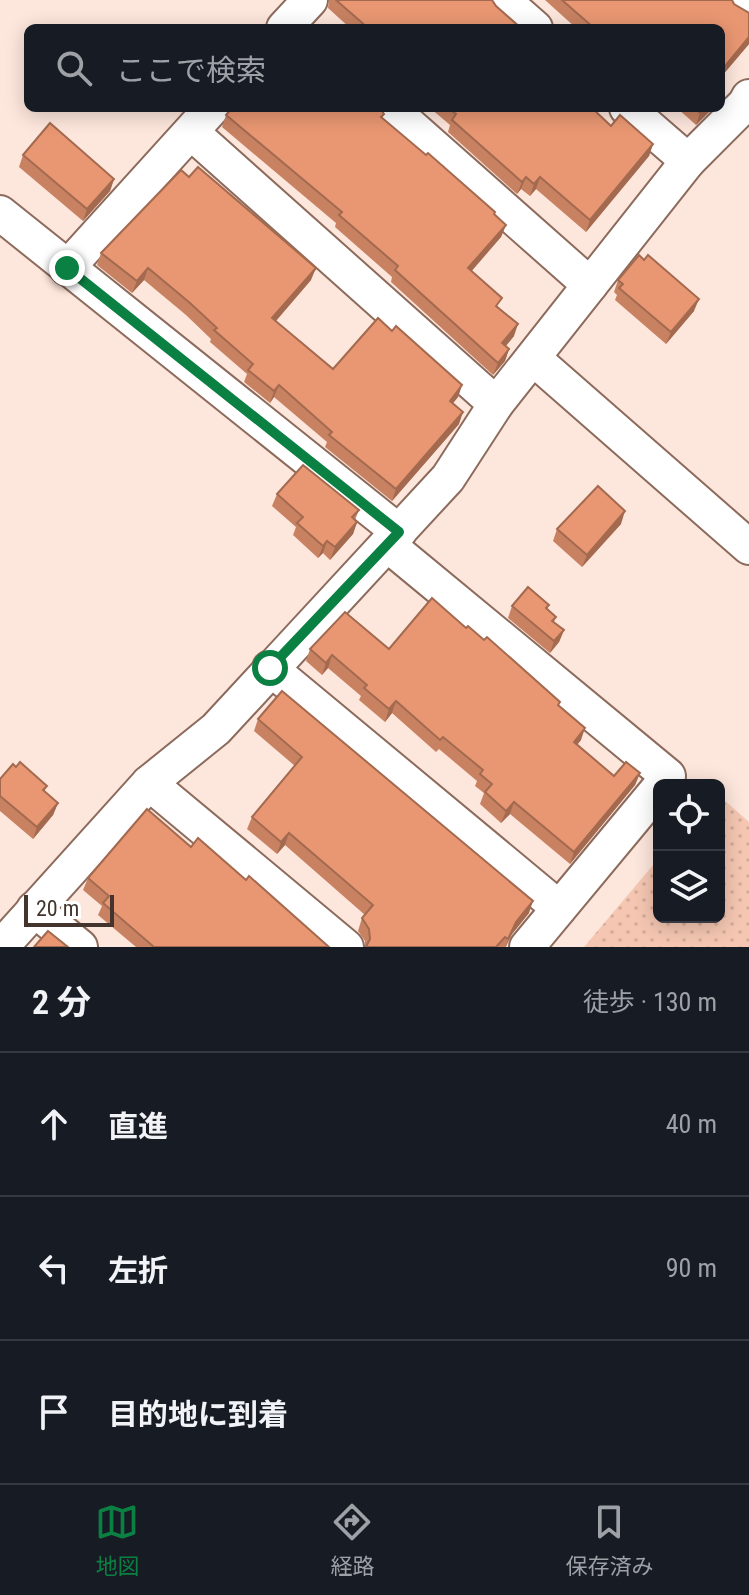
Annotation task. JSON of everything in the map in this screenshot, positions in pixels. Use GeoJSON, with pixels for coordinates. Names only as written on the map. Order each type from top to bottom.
{"type":"FeatureCollection","features":[{"type":"Feature","properties":{"kind":"street"},"geometry":{"type":"LineString","coordinates":[[503,0],[530,24]]}},
{"type":"Feature","properties":{"kind":"street"},"geometry":{"type":"LineString","coordinates":[[743,0],[749,5]]}},
{"type":"Feature","properties":{"kind":"street"},"geometry":{"type":"LineString","coordinates":[[1,947],[149,783],[216,729],[448,478],[496,404],[590,285],[688,161],[749,97]]}},
{"type":"Feature","properties":{"kind":"street"},"geometry":{"type":"LineString","coordinates":[[395,112],[590,285]]}},
{"type":"Feature","properties":{"kind":"street"},"geometry":{"type":"LineString","coordinates":[[632,112],[688,161]]}},
{"type":"Feature","properties":{"kind":"street"},"geometry":{"type":"LineString","coordinates":[[67,268],[202,120],[496,404]]}},
{"type":"Feature","properties":{"kind":"street"},"geometry":{"type":"LineString","coordinates":[[0,213],[393,538],[668,776],[666,779]]}},
{"type":"Feature","properties":{"kind":"street"},"geometry":{"type":"LineString","coordinates":[[533,358],[749,547]]}},
{"type":"Feature","properties":{"kind":"street"},"geometry":{"type":"LineString","coordinates":[[270,668],[559,908]]}},
{"type":"Feature","properties":{"kind":"street"},"geometry":{"type":"LineString","coordinates":[[149,783],[346,947]]}},
{"type":"Feature","properties":{"kind":"street"},"geometry":{"type":"LineString","coordinates":[[527,947],[653,794]]}},
{"type":"Feature","properties":{"kind":"street"},"geometry":{"type":"LineString","coordinates":[[34,909],[80,947]]}},
{"type":"Feature","properties":{"kind":"shaded area"},"geometry":{"type":"Polygon","coordinates":[[[725,801],[749,822],[749,947],[584,947],[653,865],[653,923],[725,923],[725,801]]]}},
{"type":"Feature","properties":{"kind":"building"},"geometry":{"type":"Polygon","coordinates":[[[336,0],[492,0],[516,24],[363,24],[336,0]]]}},
{"type":"Feature","properties":{"kind":"building"},"geometry":{"type":"Polygon","coordinates":[[[562,0],[732,0],[749,13],[749,37],[725,66],[725,24],[589,24],[562,0]]]}},
{"type":"Feature","properties":{"kind":"building"},"geometry":{"type":"Polygon","coordinates":[[[229,112],[383,112],[381,117],[426,155],[428,153],[495,212],[506,225],[468,268],[502,298],[496,306],[518,324],[502,343],[509,349],[498,363],[395,270],[398,266],[339,215],[342,212],[226,115],[229,112]]]}},
{"type":"Feature","properties":{"kind":"building"},"geometry":{"type":"Polygon","coordinates":[[[453,112],[596,112],[611,126],[620,115],[653,144],[590,220],[540,177],[534,184],[526,177],[522,182],[452,120],[456,114],[453,112]]]}},
{"type":"Feature","properties":{"kind":"building"},"geometry":{"type":"Polygon","coordinates":[[[50,123],[114,179],[87,209],[23,155],[50,123]]]}},
{"type":"Feature","properties":{"kind":"building"},"geometry":{"type":"Polygon","coordinates":[[[198,167],[316,268],[272,318],[333,369],[378,318],[392,331],[396,326],[462,385],[450,401],[463,412],[396,489],[329,435],[332,432],[279,385],[274,391],[248,370],[253,364],[214,330],[217,328],[190,303],[148,268],[137,281],[101,253],[181,170],[189,177],[198,167]]]}},
{"type":"Feature","properties":{"kind":"building"},"geometry":{"type":"Polygon","coordinates":[[[639,255],[644,260],[648,255],[699,299],[671,332],[619,288],[623,284],[618,280],[639,255]]]}},
{"type":"Feature","properties":{"kind":"building"},"geometry":{"type":"Polygon","coordinates":[[[303,465],[359,510],[352,517],[357,522],[335,547],[327,541],[323,546],[297,523],[303,517],[277,494],[303,465]]]}},
{"type":"Feature","properties":{"kind":"building"},"geometry":{"type":"Polygon","coordinates":[[[598,486],[625,511],[587,555],[557,529],[598,486]]]}},
{"type":"Feature","properties":{"kind":"building"},"geometry":{"type":"Polygon","coordinates":[[[528,587],[549,605],[546,608],[556,617],[552,621],[564,630],[554,641],[512,606],[528,587]]]}},
{"type":"Feature","properties":{"kind":"building"},"geometry":{"type":"Polygon","coordinates":[[[432,598],[466,628],[468,626],[484,640],[487,637],[560,702],[558,705],[585,728],[574,742],[614,776],[626,762],[640,773],[574,852],[514,802],[506,811],[485,792],[492,784],[480,774],[483,770],[443,737],[440,740],[396,701],[389,709],[332,655],[326,663],[310,649],[345,612],[389,649],[432,598]]]}},
{"type":"Feature","properties":{"kind":"building"},"geometry":{"type":"Polygon","coordinates":[[[282,691],[533,901],[516,922],[508,939],[505,937],[496,947],[366,947],[370,939],[369,929],[362,918],[373,905],[289,833],[281,842],[252,817],[302,757],[258,719],[282,691]]]}},
{"type":"Feature","properties":{"kind":"building"},"geometry":{"type":"Polygon","coordinates":[[[20,762],[47,786],[43,790],[58,803],[37,827],[0,796],[0,779],[13,764],[16,767],[20,762]]]}},
{"type":"Feature","properties":{"kind":"building"},"geometry":{"type":"Polygon","coordinates":[[[147,809],[191,847],[198,838],[246,880],[249,876],[329,947],[154,947],[103,903],[109,896],[88,878],[147,809]]]}},
{"type":"Feature","properties":{"kind":"building"},"geometry":{"type":"Polygon","coordinates":[[[48,931],[68,947],[34,947],[48,931]]]}},
{"type":"Feature","properties":{"kind":"route"},"geometry":{"type":"LineString","coordinates":[[67,268],[399,532],[270,668]]}}]}
